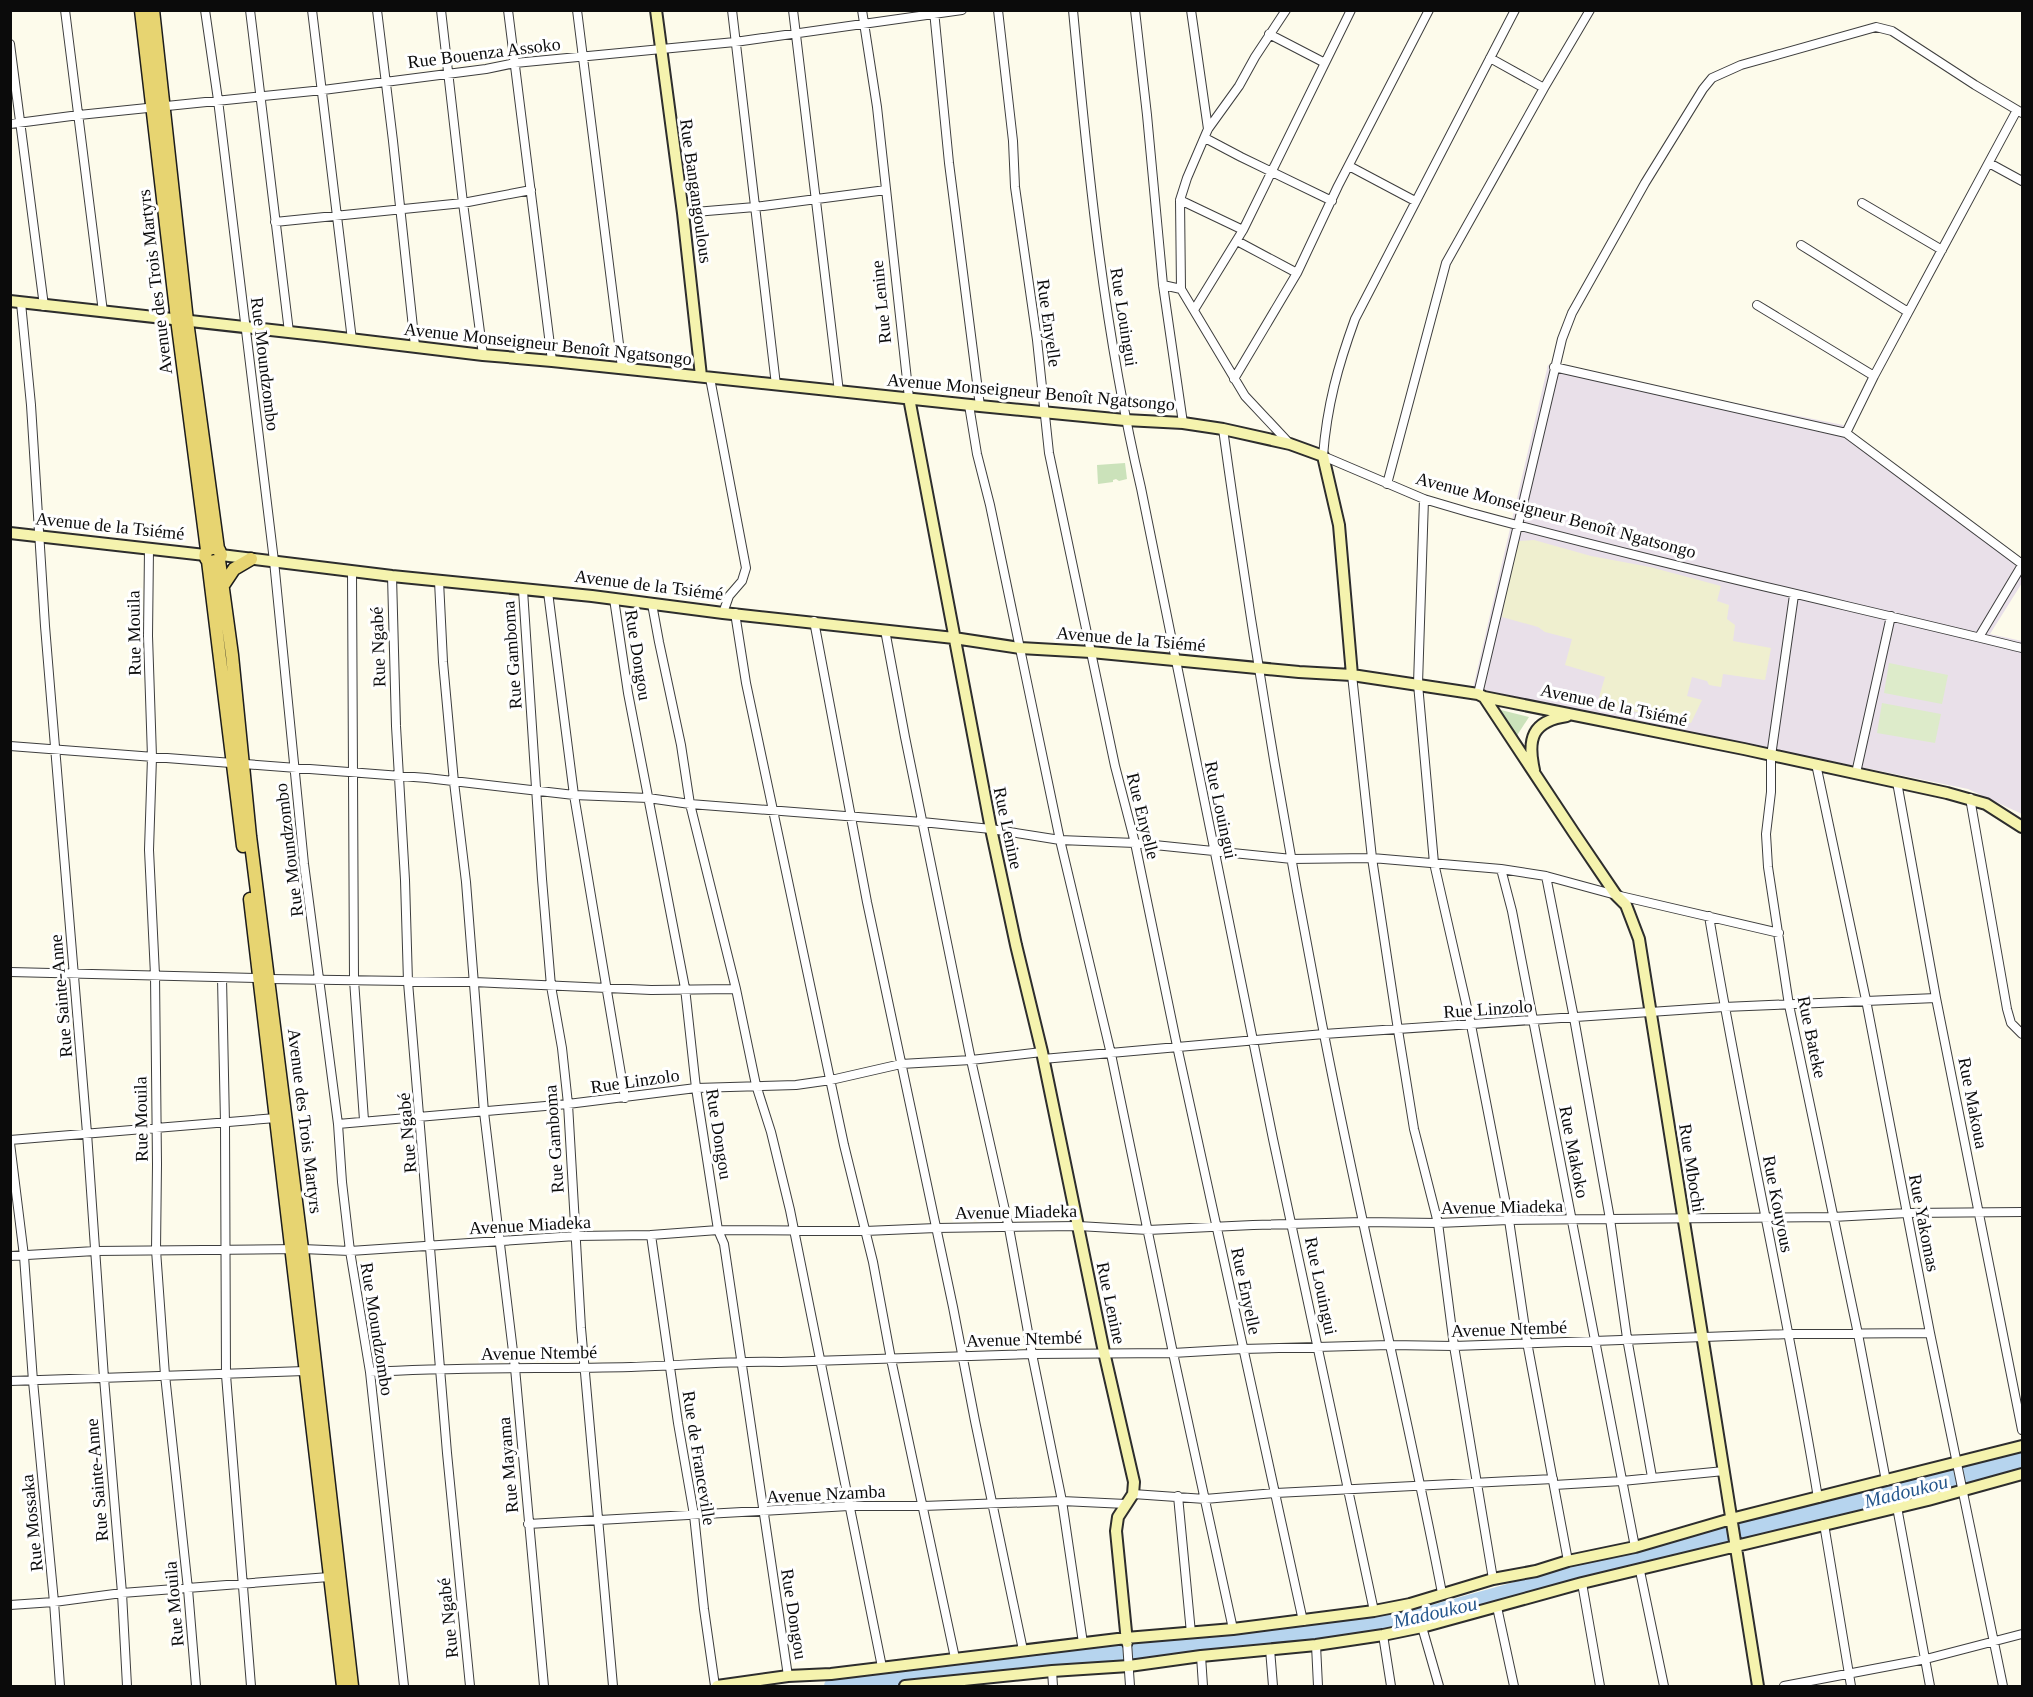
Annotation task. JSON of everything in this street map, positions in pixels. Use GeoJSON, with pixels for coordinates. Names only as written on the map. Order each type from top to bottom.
{"type":"FeatureCollection","features":[{"type":"Feature","properties":{"kind":"main road","name":"Avenue des Trois Martyrs"},"geometry":{"type":"LineString","coordinates":[[141,10],[158,108],[182,320],[352,1686]]}},
{"type":"Feature","properties":{"kind":"main road","name":"Avenue des Trois Martyrs"},"geometry":{"type":"LineString","coordinates":[[153,10],[158,108]]}},
{"type":"Feature","properties":{"kind":"main road","name":"Rue Bangangoulous"},"geometry":{"type":"LineString","coordinates":[[656,10],[706,377]]}},
{"type":"Feature","properties":{"kind":"main road","name":"Avenue Monseigneur Benoît Ngatsongo"},"geometry":{"type":"LineString","coordinates":[[16,302],[245,326],[483,355],[974,406],[1183,423],[1223,429],[1290,444],[1323,456]]}},
{"type":"Feature","properties":{"kind":"main road","name":"Rue Lenine"},"geometry":{"type":"LineString","coordinates":[[909,398],[991,829],[1043,1056],[1104,1352],[1134,1482],[1133,1494]]}},
{"type":"Feature","properties":{"kind":"main road"},"geometry":{"type":"LineString","coordinates":[[1323,456],[1339,525],[1352,675]]}},
{"type":"Feature","properties":{"kind":"main road","name":"Avenue de la Tsiémé"},"geometry":{"type":"LineString","coordinates":[[10,533],[392,576],[614,598],[954,638],[1020,648],[1352,675],[1418,684],[1576,714],[1970,798],[1998,810],[2022,827]]}},
{"type":"Feature","properties":{"kind":"main road","name":"Avenue des Trois Martyrs"},"geometry":{"type":"LineString","coordinates":[[213,555],[222,588],[232,655],[238,764]]}},
{"type":"Feature","properties":{"kind":"main road"},"geometry":{"type":"LineString","coordinates":[[222,588],[234,569],[251,559]]}},
{"type":"Feature","properties":{"kind":"main road","name":"Rue Mbochi"},"geometry":{"type":"LineString","coordinates":[[1481,695],[1616,895],[1626,905],[1639,939],[1758,1686]]}},
{"type":"Feature","properties":{"kind":"main road"},"geometry":{"type":"LineString","coordinates":[[1535,777],[1530,746],[1537,730],[1551,719],[1576,714]]}},
{"type":"Feature","properties":{"kind":"main road","name":"Avenue des Trois Martyrs"},"geometry":{"type":"LineString","coordinates":[[264,979],[276,1118],[297,1249],[305,1371],[343,1686]]}},
{"type":"Feature","properties":{"kind":"main road"},"geometry":{"type":"LineString","coordinates":[[716,1686],[1083,1643],[1233,1629],[1374,1611],[1410,1604],[1493,1579],[1536,1571],[1568,1561],[1732,1524],[1818,1498],[2022,1446]]}},
{"type":"Feature","properties":{"kind":"main road"},"geometry":{"type":"LineString","coordinates":[[908,1686],[983,1682],[1052,1671],[1316,1645],[1383,1635],[1422,1627],[1582,1583],[1640,1571],[1735,1544],[1897,1507],[1963,1487],[2022,1474]]}},
{"type":"Feature","properties":{"kind":"main road"},"geometry":{"type":"LineString","coordinates":[[1127,1640],[1116,1531],[1118,1517],[1133,1494]]}},
{"type":"Feature","properties":{"kind":"street"},"geometry":{"type":"LineString","coordinates":[[65,10],[103,312]]}},
{"type":"Feature","properties":{"kind":"street","name":"Rue Moundzombo"},"geometry":{"type":"LineString","coordinates":[[205,10],[274,561],[304,864],[338,1124],[350,1251],[370,1372],[404,1686]]}},
{"type":"Feature","properties":{"kind":"street"},"geometry":{"type":"LineString","coordinates":[[250,10],[289,332]]}},
{"type":"Feature","properties":{"kind":"street"},"geometry":{"type":"LineString","coordinates":[[312,10],[352,340]]}},
{"type":"Feature","properties":{"kind":"street"},"geometry":{"type":"LineString","coordinates":[[377,10],[415,346]]}},
{"type":"Feature","properties":{"kind":"street"},"geometry":{"type":"LineString","coordinates":[[441,10],[483,355]]}},
{"type":"Feature","properties":{"kind":"street"},"geometry":{"type":"LineString","coordinates":[[508,10],[552,361]]}},
{"type":"Feature","properties":{"kind":"street"},"geometry":{"type":"LineString","coordinates":[[577,10],[622,368]]}},
{"type":"Feature","properties":{"kind":"street"},"geometry":{"type":"LineString","coordinates":[[732,10],[776,384]]}},
{"type":"Feature","properties":{"kind":"street"},"geometry":{"type":"LineString","coordinates":[[793,10],[839,392]]}},
{"type":"Feature","properties":{"kind":"street","name":"Rue Lenine"},"geometry":{"type":"LineString","coordinates":[[862,10],[877,107],[909,398]]}},
{"type":"Feature","properties":{"kind":"street","name":"Rue Bouenza Assoko"},"geometry":{"type":"LineString","coordinates":[[10,124],[260,95],[323,90],[582,55],[735,42],[934,12],[962,10]]}},
{"type":"Feature","properties":{"kind":"street","name":"Rue Enyelle"},"geometry":{"type":"LineString","coordinates":[[999,10],[1013,141],[1015,187],[1049,453],[1115,766],[1135,843],[1242,1348],[1303,1621]]}},
{"type":"Feature","properties":{"kind":"street","name":"Rue Louingui"},"geometry":{"type":"LineString","coordinates":[[1073,10],[1088,174],[1125,420],[1374,1611]]}},
{"type":"Feature","properties":{"kind":"street"},"geometry":{"type":"LineString","coordinates":[[1135,10],[1163,285],[1183,423]]}},
{"type":"Feature","properties":{"kind":"street"},"geometry":{"type":"LineString","coordinates":[[1191,10],[1208,129]]}},
{"type":"Feature","properties":{"kind":"street"},"geometry":{"type":"LineString","coordinates":[[1286,10],[1269,34],[1239,86],[1208,129],[1187,178],[1180,200],[1180,289],[1245,396],[1290,444]]}},
{"type":"Feature","properties":{"kind":"street"},"geometry":{"type":"LineString","coordinates":[[1194,310],[1244,230],[1351,10]]}},
{"type":"Feature","properties":{"kind":"street"},"geometry":{"type":"LineString","coordinates":[[1234,379],[1297,273],[1429,10]]}},
{"type":"Feature","properties":{"kind":"street"},"geometry":{"type":"LineString","coordinates":[[1323,456],[1330,400],[1355,319],[1515,10]]}},
{"type":"Feature","properties":{"kind":"street"},"geometry":{"type":"LineString","coordinates":[[1387,484],[1446,263],[1590,10]]}},
{"type":"Feature","properties":{"kind":"street"},"geometry":{"type":"LineString","coordinates":[[934,12],[977,454],[1060,840],[1111,1054],[1233,1629]]}},
{"type":"Feature","properties":{"kind":"street"},"geometry":{"type":"LineString","coordinates":[[1481,695],[1554,367],[1572,313],[1645,183],[1712,78],[1741,65],[1876,27],[1892,32],[2020,112],[1989,163],[1908,312],[1846,433]]}},
{"type":"Feature","properties":{"kind":"street"},"geometry":{"type":"LineString","coordinates":[[1269,34],[1325,63]]}},
{"type":"Feature","properties":{"kind":"street"},"geometry":{"type":"LineString","coordinates":[[10,44],[44,306]]}},
{"type":"Feature","properties":{"kind":"street"},"geometry":{"type":"LineString","coordinates":[[1490,58],[1544,88]]}},
{"type":"Feature","properties":{"kind":"street"},"geometry":{"type":"LineString","coordinates":[[1205,138],[1332,201]]}},
{"type":"Feature","properties":{"kind":"street"},"geometry":{"type":"LineString","coordinates":[[1989,163],[2022,181]]}},
{"type":"Feature","properties":{"kind":"street"},"geometry":{"type":"LineString","coordinates":[[1349,166],[1415,201]]}},
{"type":"Feature","properties":{"kind":"street"},"geometry":{"type":"LineString","coordinates":[[275,222],[463,203],[531,190]]}},
{"type":"Feature","properties":{"kind":"street"},"geometry":{"type":"LineString","coordinates":[[683,213],[755,207],[886,190]]}},
{"type":"Feature","properties":{"kind":"street"},"geometry":{"type":"LineString","coordinates":[[1180,200],[1244,230]]}},
{"type":"Feature","properties":{"kind":"street"},"geometry":{"type":"LineString","coordinates":[[1862,203],[1942,250]]}},
{"type":"Feature","properties":{"kind":"street"},"geometry":{"type":"LineString","coordinates":[[1237,241],[1297,273]]}},
{"type":"Feature","properties":{"kind":"street"},"geometry":{"type":"LineString","coordinates":[[1801,245],[1908,312]]}},
{"type":"Feature","properties":{"kind":"street"},"geometry":{"type":"LineString","coordinates":[[1163,285],[1180,289]]}},
{"type":"Feature","properties":{"kind":"street","name":"Rue Sainte-Anne"},"geometry":{"type":"LineString","coordinates":[[16,302],[31,405],[39,537],[122,1593],[127,1686]]}},
{"type":"Feature","properties":{"kind":"street"},"geometry":{"type":"LineString","coordinates":[[1757,305],[1874,376]]}},
{"type":"Feature","properties":{"kind":"street"},"geometry":{"type":"LineString","coordinates":[[1554,367],[1846,433],[2022,565],[1979,638]]}},
{"type":"Feature","properties":{"kind":"street"},"geometry":{"type":"LineString","coordinates":[[706,377],[746,568],[742,581],[729,596],[729,613],[865,1231],[955,1658]]}},
{"type":"Feature","properties":{"kind":"street"},"geometry":{"type":"LineString","coordinates":[[1223,429],[1259,668],[1324,1034],[1442,1593]]}},
{"type":"Feature","properties":{"kind":"street","name":"Avenue Monseigneur Benoît Ngatsongo"},"geometry":{"type":"LineString","coordinates":[[1323,456],[1424,499],[1794,595],[2022,648]]}},
{"type":"Feature","properties":{"kind":"street"},"geometry":{"type":"LineString","coordinates":[[1424,499],[1418,684],[1434,863],[1471,1025],[1509,1220],[1527,1342],[1568,1561]]}},
{"type":"Feature","properties":{"kind":"street","name":"Rue Mouila"},"geometry":{"type":"LineString","coordinates":[[148,549],[152,757],[149,850],[155,975],[156,1250],[165,1375],[196,1686]]}},
{"type":"Feature","properties":{"kind":"street"},"geometry":{"type":"LineString","coordinates":[[352,571],[354,980],[364,1120]]}},
{"type":"Feature","properties":{"kind":"street","name":"Rue Ngabé"},"geometry":{"type":"LineString","coordinates":[[392,576],[396,726],[408,982],[421,1115],[440,1370],[470,1686]]}},
{"type":"Feature","properties":{"kind":"street","name":"Rue Mayama"},"geometry":{"type":"LineString","coordinates":[[439,581],[443,662],[466,882],[484,1112],[515,1368],[544,1686]]}},
{"type":"Feature","properties":{"kind":"street","name":"Rue Gamboma"},"geometry":{"type":"LineString","coordinates":[[523,590],[552,986],[568,1104],[584,1367],[613,1686]]}},
{"type":"Feature","properties":{"kind":"street"},"geometry":{"type":"LineString","coordinates":[[548,592],[574,795],[625,1098]]}},
{"type":"Feature","properties":{"kind":"street","name":"Rue Bateke"},"geometry":{"type":"LineString","coordinates":[[1794,595],[1771,756],[1766,834],[1768,867],[1789,1005],[1858,1334],[1886,1481]]}},
{"type":"Feature","properties":{"kind":"street","name":"Rue Dongou"},"geometry":{"type":"LineString","coordinates":[[614,598],[628,693],[685,988],[696,1088],[718,1230],[724,1244],[788,1676]]}},
{"type":"Feature","properties":{"kind":"street"},"geometry":{"type":"LineString","coordinates":[[652,604],[681,746],[690,804],[736,989],[756,1086],[771,1132],[793,1230],[882,1667]]}},
{"type":"Feature","properties":{"kind":"street"},"geometry":{"type":"LineString","coordinates":[[1856,773],[1891,616]]}},
{"type":"Feature","properties":{"kind":"street"},"geometry":{"type":"LineString","coordinates":[[814,621],[901,1064],[1023,1650]]}},
{"type":"Feature","properties":{"kind":"street"},"geometry":{"type":"LineString","coordinates":[[885,630],[971,1060],[1009,1228],[1062,1501],[1083,1643]]}},
{"type":"Feature","properties":{"kind":"street"},"geometry":{"type":"LineString","coordinates":[[1352,675],[1372,858],[1398,1030],[1414,1130],[1438,1223],[1454,1346],[1493,1579]]}},
{"type":"Feature","properties":{"kind":"street"},"geometry":{"type":"LineString","coordinates":[[10,746],[400,777],[574,795],[648,798],[690,804],[922,822],[991,829],[1060,840],[1135,843],[1292,859],[1372,858],[1501,869],[1546,876],[1616,895],[1779,933]]}},
{"type":"Feature","properties":{"kind":"street","name":"Rue Yakomas"},"geometry":{"type":"LineString","coordinates":[[1816,764],[1866,1000],[1930,1333],[2003,1686]]}},
{"type":"Feature","properties":{"kind":"street","name":"Rue Makoua"},"geometry":{"type":"LineString","coordinates":[[1897,782],[1936,998],[2022,1430]]}},
{"type":"Feature","properties":{"kind":"street"},"geometry":{"type":"LineString","coordinates":[[1970,798],[2007,1009],[2011,1023],[2022,1034]]}},
{"type":"Feature","properties":{"kind":"street","name":"Rue Makoko"},"geometry":{"type":"LineString","coordinates":[[1501,869],[1512,911],[1635,1547]]}},
{"type":"Feature","properties":{"kind":"street"},"geometry":{"type":"LineString","coordinates":[[1546,876],[1610,1219],[1652,1477]]}},
{"type":"Feature","properties":{"kind":"street","name":"Rue Kouyous"},"geometry":{"type":"LineString","coordinates":[[1709,916],[1724,1007],[1789,1334],[1818,1498]]}},
{"type":"Feature","properties":{"kind":"street"},"geometry":{"type":"LineString","coordinates":[[10,972],[474,982],[651,990],[736,989]]}},
{"type":"Feature","properties":{"kind":"street"},"geometry":{"type":"LineString","coordinates":[[222,978],[226,1375],[251,1686]]}},
{"type":"Feature","properties":{"kind":"street","name":"Rue Linzolo"},"geometry":{"type":"LineString","coordinates":[[338,1124],[568,1104],[696,1088],[796,1085],[831,1080],[901,1064],[1111,1054],[1324,1034],[1724,1007],[1936,998]]}},
{"type":"Feature","properties":{"kind":"street"},"geometry":{"type":"LineString","coordinates":[[10,1141],[276,1118]]}},
{"type":"Feature","properties":{"kind":"street","name":"Rue Mossaka"},"geometry":{"type":"LineString","coordinates":[[10,1141],[24,1256],[60,1686]]}},
{"type":"Feature","properties":{"kind":"street","name":"Avenue Miadeka"},"geometry":{"type":"LineString","coordinates":[[10,1256],[156,1250],[350,1251],[576,1236],[651,1235],[718,1230],[865,1231],[1078,1226],[1148,1230],[1363,1222],[1573,1221],[2022,1212]]}},
{"type":"Feature","properties":{"kind":"street","name":"Rue de Franceville"},"geometry":{"type":"LineString","coordinates":[[651,1235],[669,1365],[694,1515],[716,1686]]}},
{"type":"Feature","properties":{"kind":"street","name":"Avenue Ntembé"},"geometry":{"type":"LineString","coordinates":[[370,1372],[702,1365],[742,1360],[781,1362],[1104,1352],[1173,1353],[1242,1348],[1454,1346],[1527,1342],[1594,1342],[1628,1338],[1930,1333]]}},
{"type":"Feature","properties":{"kind":"street"},"geometry":{"type":"LineString","coordinates":[[10,1381],[305,1371]]}},
{"type":"Feature","properties":{"kind":"street"},"geometry":{"type":"LineString","coordinates":[[1133,1494],[1205,1499],[1276,1493],[1477,1483],[1622,1481],[1724,1471]]}},
{"type":"Feature","properties":{"kind":"street"},"geometry":{"type":"LineString","coordinates":[[1178,1496],[1191,1633]]}},
{"type":"Feature","properties":{"kind":"street","name":"Avenue Nzamba"},"geometry":{"type":"LineString","coordinates":[[528,1524],[849,1506],[1062,1501],[1126,1504]]}},
{"type":"Feature","properties":{"kind":"street"},"geometry":{"type":"LineString","coordinates":[[1897,1507],[1930,1686]]}},
{"type":"Feature","properties":{"kind":"street"},"geometry":{"type":"LineString","coordinates":[[1824,1524],[1851,1686]]}},
{"type":"Feature","properties":{"kind":"street"},"geometry":{"type":"LineString","coordinates":[[1640,1571],[1664,1686]]}},
{"type":"Feature","properties":{"kind":"street"},"geometry":{"type":"LineString","coordinates":[[10,1605],[122,1593],[329,1577]]}},
{"type":"Feature","properties":{"kind":"street"},"geometry":{"type":"LineString","coordinates":[[1582,1583],[1600,1686]]}},
{"type":"Feature","properties":{"kind":"street"},"geometry":{"type":"LineString","coordinates":[[1497,1607],[1514,1686]]}},
{"type":"Feature","properties":{"kind":"street"},"geometry":{"type":"LineString","coordinates":[[1422,1627],[1439,1686]]}},
{"type":"Feature","properties":{"kind":"street"},"geometry":{"type":"LineString","coordinates":[[1784,1686],[1926,1659],[2022,1634]]}},
{"type":"Feature","properties":{"kind":"street"},"geometry":{"type":"LineString","coordinates":[[1383,1635],[1391,1686]]}},
{"type":"Feature","properties":{"kind":"street"},"geometry":{"type":"LineString","coordinates":[[1127,1640],[1130,1686]]}},
{"type":"Feature","properties":{"kind":"street"},"geometry":{"type":"LineString","coordinates":[[1316,1645],[1318,1686]]}},
{"type":"Feature","properties":{"kind":"street"},"geometry":{"type":"LineString","coordinates":[[1270,1649],[1273,1686]]}},
{"type":"Feature","properties":{"kind":"street"},"geometry":{"type":"LineString","coordinates":[[1201,1656],[1203,1686]]}},
{"type":"Feature","properties":{"kind":"street"},"geometry":{"type":"LineString","coordinates":[[1052,1671],[1053,1686]]}},
{"type":"Feature","properties":{"kind":"shaded area"},"geometry":{"type":"Polygon","coordinates":[[[1548,365],[1843,425],[2022,563],[2022,583],[1990,634],[2022,641],[2022,814],[1968,789],[1473,688],[1548,365]]]}},
{"type":"Feature","properties":{"kind":"green space"},"geometry":{"type":"Polygon","coordinates":[[[1125,463],[1127,479],[1119,481],[1116,479],[1113,482],[1098,484],[1097,465],[1125,463]]]}},
{"type":"Feature","properties":{"kind":"green space"},"geometry":{"type":"Polygon","coordinates":[[[1534,540],[1591,556],[1650,567],[1721,586],[1717,601],[1729,605],[1727,619],[1735,625],[1733,641],[1771,648],[1765,680],[1723,674],[1721,687],[1709,685],[1707,681],[1692,677],[1687,696],[1702,700],[1691,723],[1597,704],[1605,677],[1565,665],[1572,639],[1502,617],[1508,579],[1519,541],[1534,540]]]}},
{"type":"Feature","properties":{"kind":"green space"},"geometry":{"type":"Polygon","coordinates":[[[1889,663],[1948,675],[1942,704],[1884,693],[1889,663]]]}},
{"type":"Feature","properties":{"kind":"green space"},"geometry":{"type":"Polygon","coordinates":[[[1882,703],[1941,714],[1935,743],[1877,733],[1882,703]]]}},
{"type":"Feature","properties":{"kind":"green space"},"geometry":{"type":"Polygon","coordinates":[[[1497,709],[1529,717],[1516,737],[1497,709]]]}},
{"type":"Feature","properties":{"kind":"waterway","name":"Madoukou"},"geometry":{"type":"LineString","coordinates":[[833,1686],[1364,1627],[1440,1612],[1576,1574],[2022,1461]]}}]}
